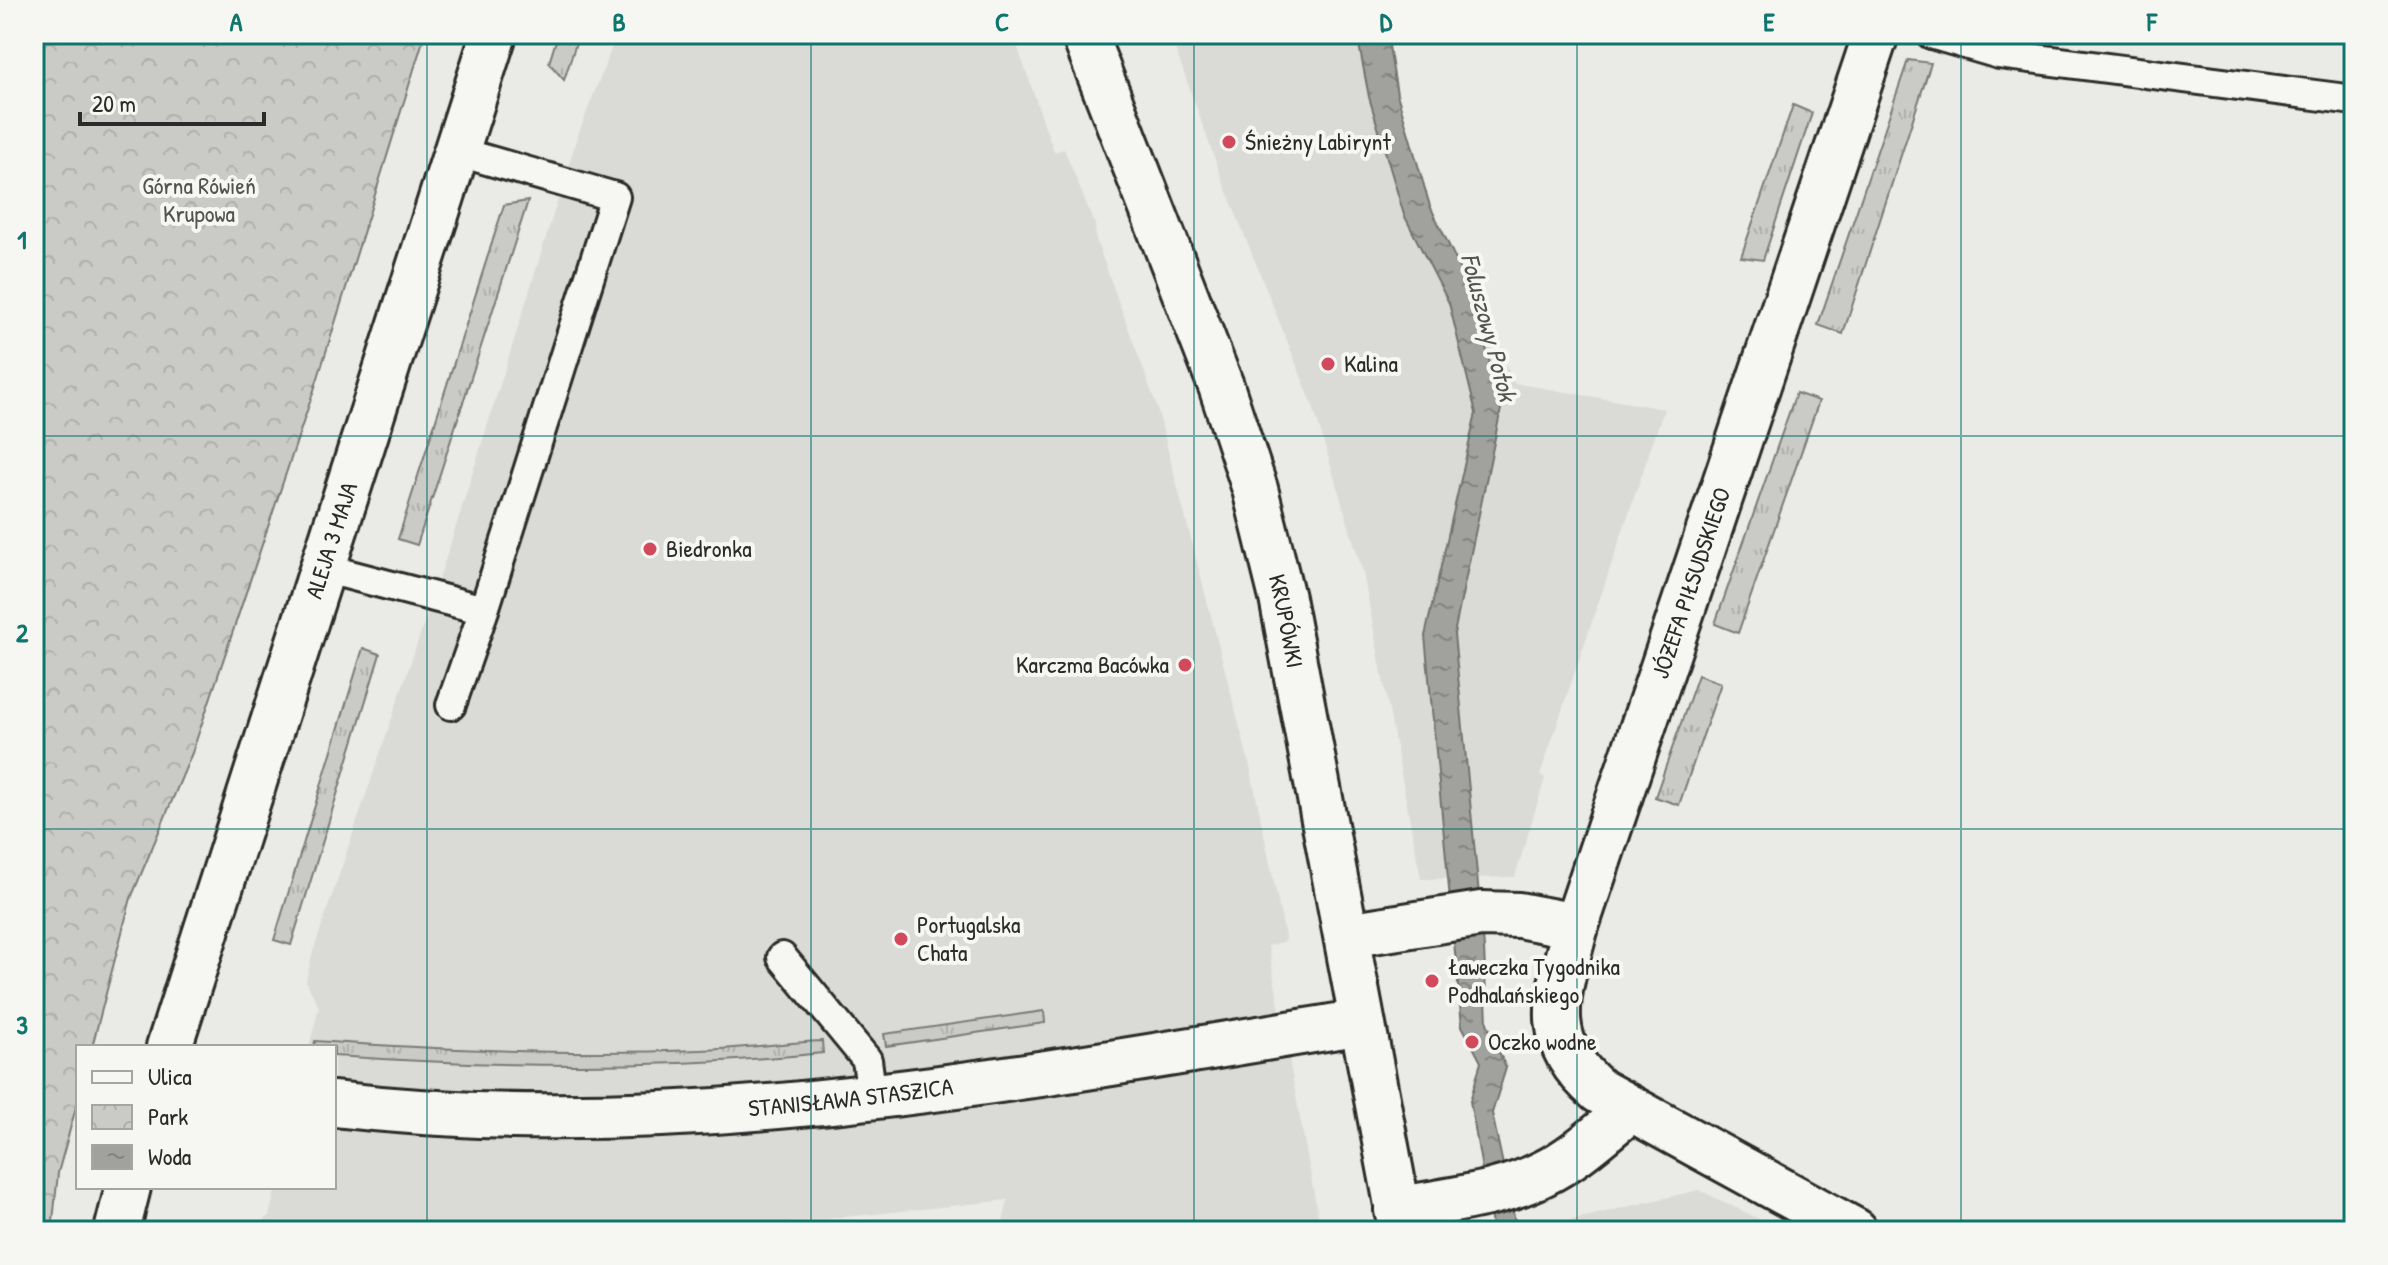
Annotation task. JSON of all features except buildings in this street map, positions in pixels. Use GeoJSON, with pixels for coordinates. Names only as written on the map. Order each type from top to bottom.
{"type":"FeatureCollection","features":[{"type":"Feature","properties":{"kind":"street","name":"ALEJA 3 MAJA"},"geometry":{"type":"LineString","coordinates":[[170,1045],[494,34]]}},
{"type":"Feature","properties":{"kind":"street","name":"KRUPÓWKI"},"geometry":{"type":"LineString","coordinates":[[1084,34],[1221,386],[1255,489],[1282,598],[1400,1220]]}},
{"type":"Feature","properties":{"kind":"street","name":"JÓZEFA PIŁSUDSKIEGO"},"geometry":{"type":"LineString","coordinates":[[1630,1110],[1578,1073],[1563,1049],[1556,1024],[1559,987],[1576,926],[1876,34]]}},
{"type":"Feature","properties":{"kind":"street"},"geometry":{"type":"LineString","coordinates":[[1347,935],[1481,914],[1519,915],[1576,926]]}},
{"type":"Feature","properties":{"kind":"street","name":"STANISŁAWA STASZICA"},"geometry":{"type":"LineString","coordinates":[[336,1104],[457,1114],[598,1117],[749,1110],[1062,1071],[1362,1022]]}},
{"type":"Feature","properties":{"kind":"street"},"geometry":{"type":"LineString","coordinates":[[1400,1220],[1543,1174],[1568,1159],[1630,1110],[1855,1231]]}},
{"type":"Feature","properties":{"kind":"street"},"geometry":{"type":"LineString","coordinates":[[117,1231],[128,1189]]}},
{"type":"Feature","properties":{"kind":"lane"},"geometry":{"type":"LineString","coordinates":[[1931,34],[1999,54],[2354,100]]}},
{"type":"Feature","properties":{"kind":"lane"},"geometry":{"type":"LineString","coordinates":[[451,705],[615,197],[456,151]]}},
{"type":"Feature","properties":{"kind":"lane"},"geometry":{"type":"LineString","coordinates":[[323,568],[484,610]]}},
{"type":"Feature","properties":{"kind":"lane"},"geometry":{"type":"LineString","coordinates":[[782,957],[867,1060],[872,1097]]}},
{"type":"Feature","properties":{"kind":"shaded area"},"geometry":{"type":"Polygon","coordinates":[[[617,34],[1013,34],[1054,152],[1064,149],[1095,225],[1096,240],[1156,404],[1250,767],[1286,941],[1268,946],[1321,1231],[1001,1231],[1008,1200],[710,1231],[250,1231],[269,1216],[276,1189],[336,1189],[336,1045],[310,1045],[319,1007],[306,981],[312,955],[448,552],[578,135],[617,34]]]}},
{"type":"Feature","properties":{"kind":"shaded area"},"geometry":{"type":"Polygon","coordinates":[[[1170,34],[1386,34],[1397,94],[1424,195],[1514,383],[1664,409],[1540,775],[1545,778],[1515,877],[1421,879],[1363,573],[1312,403],[1222,179],[1170,34]]]}},
{"type":"Feature","properties":{"kind":"shaded area"},"geometry":{"type":"Polygon","coordinates":[[[1699,1190],[1784,1231],[1525,1231],[1529,1230],[1699,1190]]]}},
{"type":"Feature","properties":{"kind":"green space","name":"Górna Rówień Krupowa"},"geometry":{"type":"Polygon","coordinates":[[[34,34],[425,34],[317,381],[192,753],[131,898],[93,1045],[76,1045],[76,1107],[58,1173],[52,1231],[34,1231],[34,34]]]}},
{"type":"Feature","properties":{"kind":"green space"},"geometry":{"type":"Polygon","coordinates":[[[558,34],[579,34],[564,80],[549,63],[558,34]]]}},
{"type":"Feature","properties":{"kind":"green space"},"geometry":{"type":"Polygon","coordinates":[[[1908,60],[1931,63],[1843,334],[1818,325],[1908,60]]]}},
{"type":"Feature","properties":{"kind":"green space"},"geometry":{"type":"Polygon","coordinates":[[[1793,105],[1812,113],[1763,260],[1741,257],[1793,105]]]}},
{"type":"Feature","properties":{"kind":"green space"},"geometry":{"type":"Polygon","coordinates":[[[528,201],[417,545],[398,539],[504,205],[528,201]]]}},
{"type":"Feature","properties":{"kind":"green space"},"geometry":{"type":"Polygon","coordinates":[[[1796,393],[1819,401],[1738,633],[1715,624],[1796,393]]]}},
{"type":"Feature","properties":{"kind":"green space"},"geometry":{"type":"Polygon","coordinates":[[[363,648],[380,654],[291,945],[274,940],[363,648]]]}},
{"type":"Feature","properties":{"kind":"green space"},"geometry":{"type":"Polygon","coordinates":[[[1698,675],[1721,683],[1679,805],[1655,797],[1698,675]]]}},
{"type":"Feature","properties":{"kind":"green space"},"geometry":{"type":"Polygon","coordinates":[[[1044,1011],[1045,1023],[886,1046],[884,1034],[1044,1011]]]}},
{"type":"Feature","properties":{"kind":"green space"},"geometry":{"type":"Polygon","coordinates":[[[315,1041],[459,1049],[604,1052],[715,1049],[822,1041],[823,1053],[701,1062],[579,1065],[457,1063],[336,1056],[336,1045],[314,1045],[315,1041]]]}},
{"type":"Feature","properties":{"kind":"water"},"geometry":{"type":"Polygon","coordinates":[[[1357,34],[1387,34],[1397,94],[1430,206],[1473,295],[1501,409],[1454,634],[1484,947],[1487,1023],[1506,1068],[1492,1113],[1517,1231],[1493,1231],[1470,1101],[1481,1062],[1462,1026],[1425,636],[1476,413],[1449,303],[1404,215],[1369,97],[1357,34]]]}},
{"type":"Feature","properties":{"kind":"place","name":"Śnieżny Labirynt"},"geometry":{"type":"Point","coordinates":[1229,142]}},
{"type":"Feature","properties":{"kind":"place","name":"Kalina"},"geometry":{"type":"Point","coordinates":[1328,364]}},
{"type":"Feature","properties":{"kind":"place","name":"Biedronka"},"geometry":{"type":"Point","coordinates":[650,549]}},
{"type":"Feature","properties":{"kind":"place","name":"Karczma Bacówka"},"geometry":{"type":"Point","coordinates":[1185,665]}},
{"type":"Feature","properties":{"kind":"place","name":"Portugalska Chata"},"geometry":{"type":"Point","coordinates":[901,939]}},
{"type":"Feature","properties":{"kind":"place","name":"Ławeczka Tygodnika Podhalańskiego"},"geometry":{"type":"Point","coordinates":[1432,981]}},
{"type":"Feature","properties":{"kind":"place","name":"Oczko wodne"},"geometry":{"type":"Point","coordinates":[1472,1042]}},
{"type":"Feature","properties":{"kind":"water label","name":"Foluszowy Potok"},"geometry":{"type":"Point","coordinates":[1489,327]}}]}
